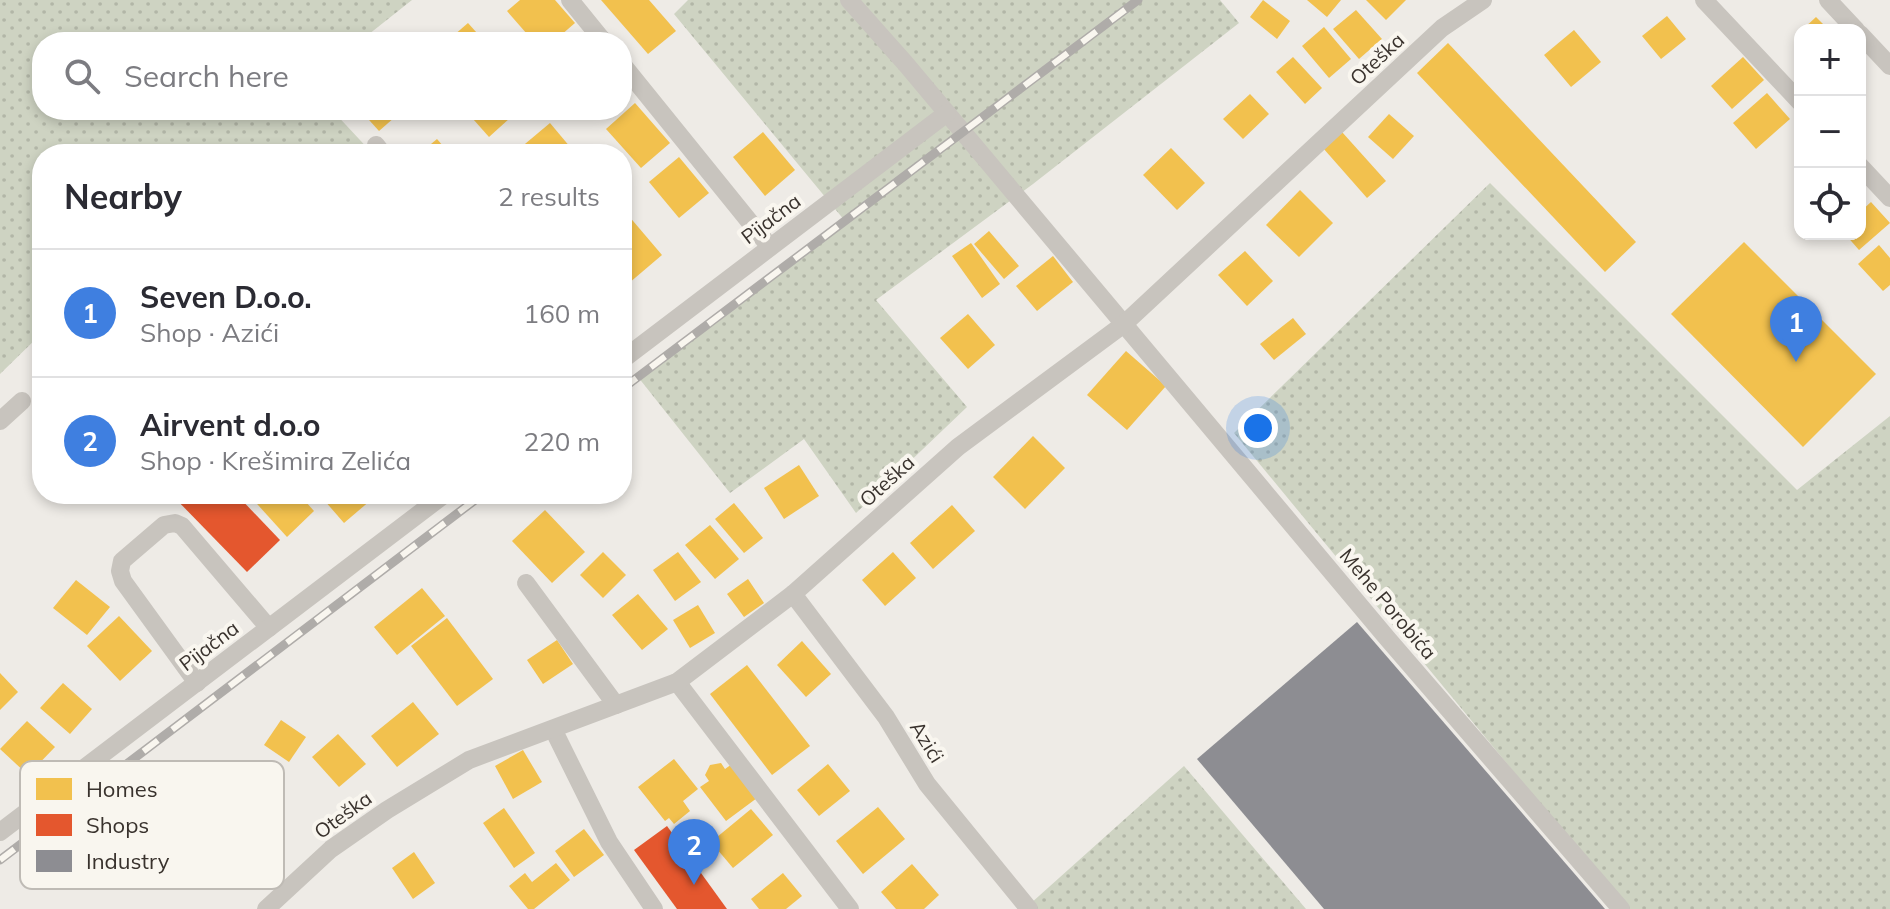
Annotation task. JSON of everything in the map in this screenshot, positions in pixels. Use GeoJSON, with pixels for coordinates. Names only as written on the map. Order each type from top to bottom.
{"type":"FeatureCollection","features":[{"type":"Feature","properties":{"kind":"street"},"geometry":{"type":"LineString","coordinates":[[570,0],[596,32]]}},
{"type":"Feature","properties":{"kind":"street"},"geometry":{"type":"LineString","coordinates":[[849,0],[1124,324]]}},
{"type":"Feature","properties":{"kind":"street","name":"Oteška"},"geometry":{"type":"LineString","coordinates":[[266,909],[331,849],[387,810],[469,760],[677,682],[793,594],[958,447],[1124,324],[1442,28],[1483,0]]}},
{"type":"Feature","properties":{"kind":"street"},"geometry":{"type":"LineString","coordinates":[[1704,0],[1794,96]]}},
{"type":"Feature","properties":{"kind":"street"},"geometry":{"type":"LineString","coordinates":[[1828,0],[1850,24]]}},
{"type":"Feature","properties":{"kind":"street"},"geometry":{"type":"LineString","coordinates":[[1866,40],[1890,66]]}},
{"type":"Feature","properties":{"kind":"street"},"geometry":{"type":"LineString","coordinates":[[632,76],[770,247]]}},
{"type":"Feature","properties":{"kind":"street","name":"Pijačna"},"geometry":{"type":"LineString","coordinates":[[632,352],[947,113]]}},
{"type":"Feature","properties":{"kind":"street"},"geometry":{"type":"LineString","coordinates":[[1862,168],[1890,198]]}},
{"type":"Feature","properties":{"kind":"street","name":"Mehe Porobića"},"geometry":{"type":"LineString","coordinates":[[1124,324],[1387,638],[1621,909]]}},
{"type":"Feature","properties":{"kind":"street"},"geometry":{"type":"LineString","coordinates":[[0,421],[22,401]]}},
{"type":"Feature","properties":{"kind":"street","name":"Pijačna"},"geometry":{"type":"LineString","coordinates":[[94,761],[432,504]]}},
{"type":"Feature","properties":{"kind":"street"},"geometry":{"type":"LineString","coordinates":[[197,683],[123,581],[120,571],[122,561],[164,525],[175,523],[182,526],[269,628]]}},
{"type":"Feature","properties":{"kind":"street"},"geometry":{"type":"LineString","coordinates":[[526,583],[616,705]]}},
{"type":"Feature","properties":{"kind":"street","name":"Azići"},"geometry":{"type":"LineString","coordinates":[[793,594],[886,717],[927,784],[1029,909]]}},
{"type":"Feature","properties":{"kind":"street"},"geometry":{"type":"LineString","coordinates":[[677,682],[850,909]]}},
{"type":"Feature","properties":{"kind":"street"},"geometry":{"type":"LineString","coordinates":[[553,729],[609,842],[654,909]]}},
{"type":"Feature","properties":{"kind":"street","name":"Pijačna"},"geometry":{"type":"LineString","coordinates":[[0,832],[20,817]]}},
{"type":"Feature","properties":{"kind":"green space"},"geometry":{"type":"Polygon","coordinates":[[[0,0],[412,0],[372,32],[32,32],[32,120],[341,120],[364,144],[32,144],[32,343],[0,374],[0,0]]]}},
{"type":"Feature","properties":{"kind":"green space"},"geometry":{"type":"Polygon","coordinates":[[[688,0],[1220,0],[1239,23],[1033,184],[876,300],[967,407],[856,513],[804,439],[730,493],[638,377],[845,221],[674,14],[688,0]]]}},
{"type":"Feature","properties":{"kind":"green space"},"geometry":{"type":"Polygon","coordinates":[[[1490,183],[1797,490],[1890,416],[1890,909],[1627,909],[1234,433],[1490,183]]]}},
{"type":"Feature","properties":{"kind":"green space"},"geometry":{"type":"Polygon","coordinates":[[[1184,766],[1306,909],[1034,909],[1030,904],[1184,766]]]}},
{"type":"Feature","properties":{"kind":"building: Homes"},"geometry":{"type":"Polygon","coordinates":[[[520,0],[555,0],[575,23],[565,32],[525,32],[507,11],[520,0]]]}},
{"type":"Feature","properties":{"kind":"building: Homes"},"geometry":{"type":"Polygon","coordinates":[[[601,0],[649,0],[676,31],[648,54],[601,0]]]}},
{"type":"Feature","properties":{"kind":"building: Homes"},"geometry":{"type":"Polygon","coordinates":[[[1263,0],[1290,21],[1277,39],[1250,17],[1263,0]]]}},
{"type":"Feature","properties":{"kind":"building: Homes"},"geometry":{"type":"Polygon","coordinates":[[[1307,0],[1341,0],[1327,17],[1307,0]]]}},
{"type":"Feature","properties":{"kind":"building: Homes"},"geometry":{"type":"Polygon","coordinates":[[[1366,0],[1406,0],[1386,20],[1366,0]]]}},
{"type":"Feature","properties":{"kind":"building: Homes"},"geometry":{"type":"Polygon","coordinates":[[[1356,10],[1382,39],[1359,59],[1333,29],[1356,10]]]}},
{"type":"Feature","properties":{"kind":"building: Homes"},"geometry":{"type":"Polygon","coordinates":[[[1667,16],[1686,39],[1661,59],[1642,36],[1667,16]]]}},
{"type":"Feature","properties":{"kind":"building: Homes"},"geometry":{"type":"Polygon","coordinates":[[[1816,17],[1823,24],[1808,24],[1816,17]]]}},
{"type":"Feature","properties":{"kind":"building: Homes"},"geometry":{"type":"Polygon","coordinates":[[[468,23],[476,32],[458,32],[468,23]]]}},
{"type":"Feature","properties":{"kind":"building: Homes"},"geometry":{"type":"Polygon","coordinates":[[[1324,27],[1351,59],[1329,78],[1302,46],[1324,27]]]}},
{"type":"Feature","properties":{"kind":"building: Homes"},"geometry":{"type":"Polygon","coordinates":[[[1574,30],[1601,62],[1571,87],[1544,55],[1574,30]]]}},
{"type":"Feature","properties":{"kind":"building: Homes"},"geometry":{"type":"Polygon","coordinates":[[[1448,43],[1636,242],[1605,272],[1417,73],[1448,43]]]}},
{"type":"Feature","properties":{"kind":"building: Homes"},"geometry":{"type":"Polygon","coordinates":[[[1293,57],[1322,88],[1305,104],[1276,72],[1293,57]]]}},
{"type":"Feature","properties":{"kind":"building: Homes"},"geometry":{"type":"Polygon","coordinates":[[[1743,57],[1764,80],[1732,109],[1711,86],[1743,57]]]}},
{"type":"Feature","properties":{"kind":"building: Homes"},"geometry":{"type":"Polygon","coordinates":[[[1767,93],[1790,119],[1756,149],[1733,123],[1767,93]]]}},
{"type":"Feature","properties":{"kind":"building: Homes"},"geometry":{"type":"Polygon","coordinates":[[[1250,94],[1269,114],[1243,139],[1223,119],[1250,94]]]}},
{"type":"Feature","properties":{"kind":"building: Homes"},"geometry":{"type":"Polygon","coordinates":[[[635,103],[670,143],[641,168],[632,158],[632,144],[619,144],[606,129],[616,120],[632,120],[632,106],[635,103]]]}},
{"type":"Feature","properties":{"kind":"building: Homes"},"geometry":{"type":"Polygon","coordinates":[[[1389,114],[1414,136],[1393,159],[1368,137],[1389,114]]]}},
{"type":"Feature","properties":{"kind":"building: Homes"},"geometry":{"type":"Polygon","coordinates":[[[369,120],[392,120],[379,131],[369,120]]]}},
{"type":"Feature","properties":{"kind":"building: Homes"},"geometry":{"type":"Polygon","coordinates":[[[474,120],[508,120],[489,137],[474,120]]]}},
{"type":"Feature","properties":{"kind":"building: Homes"},"geometry":{"type":"Polygon","coordinates":[[[550,123],[568,144],[525,144],[550,123]]]}},
{"type":"Feature","properties":{"kind":"building: Homes"},"geometry":{"type":"Polygon","coordinates":[[[763,132],[795,170],[765,196],[733,157],[763,132]]]}},
{"type":"Feature","properties":{"kind":"building: Homes"},"geometry":{"type":"Polygon","coordinates":[[[1342,132],[1386,181],[1367,198],[1323,148],[1342,132]]]}},
{"type":"Feature","properties":{"kind":"building: Homes"},"geometry":{"type":"Polygon","coordinates":[[[1171,148],[1205,183],[1177,210],[1143,175],[1171,148]]]}},
{"type":"Feature","properties":{"kind":"building: Homes"},"geometry":{"type":"Polygon","coordinates":[[[679,157],[709,193],[679,218],[649,182],[679,157]]]}},
{"type":"Feature","properties":{"kind":"building: Homes"},"geometry":{"type":"Polygon","coordinates":[[[1300,190],[1333,223],[1299,257],[1266,225],[1300,190]]]}},
{"type":"Feature","properties":{"kind":"building: Homes"},"geometry":{"type":"Polygon","coordinates":[[[1871,202],[1890,223],[1859,250],[1850,240],[1866,240],[1866,207],[1871,202]]]}},
{"type":"Feature","properties":{"kind":"building: Homes"},"geometry":{"type":"Polygon","coordinates":[[[632,220],[662,255],[632,280],[632,220]]]}},
{"type":"Feature","properties":{"kind":"building: Homes"},"geometry":{"type":"Polygon","coordinates":[[[989,231],[1019,266],[1004,279],[974,244],[989,231]]]}},
{"type":"Feature","properties":{"kind":"building: Homes"},"geometry":{"type":"Polygon","coordinates":[[[1744,242],[1876,374],[1803,447],[1671,314],[1744,242]]]}},
{"type":"Feature","properties":{"kind":"building: Homes"},"geometry":{"type":"Polygon","coordinates":[[[971,243],[1000,284],[982,298],[952,256],[971,243]]]}},
{"type":"Feature","properties":{"kind":"building: Homes"},"geometry":{"type":"Polygon","coordinates":[[[1879,245],[1890,258],[1890,285],[1883,291],[1858,264],[1879,245]]]}},
{"type":"Feature","properties":{"kind":"building: Homes"},"geometry":{"type":"Polygon","coordinates":[[[1245,251],[1273,281],[1247,306],[1218,275],[1245,251]]]}},
{"type":"Feature","properties":{"kind":"building: Homes"},"geometry":{"type":"Polygon","coordinates":[[[1053,256],[1073,282],[1037,311],[1016,286],[1053,256]]]}},
{"type":"Feature","properties":{"kind":"building: Homes"},"geometry":{"type":"Polygon","coordinates":[[[968,314],[995,345],[968,369],[940,338],[968,314]]]}},
{"type":"Feature","properties":{"kind":"building: Homes"},"geometry":{"type":"Polygon","coordinates":[[[1293,318],[1306,334],[1274,360],[1260,344],[1293,318]]]}},
{"type":"Feature","properties":{"kind":"building: Homes"},"geometry":{"type":"Polygon","coordinates":[[[1126,351],[1166,386],[1127,430],[1087,395],[1126,351]]]}},
{"type":"Feature","properties":{"kind":"building: Homes"},"geometry":{"type":"Polygon","coordinates":[[[1033,436],[1065,468],[1025,509],[993,477],[1033,436]]]}},
{"type":"Feature","properties":{"kind":"building: Homes"},"geometry":{"type":"Polygon","coordinates":[[[799,465],[819,496],[784,519],[764,488],[799,465]]]}},
{"type":"Feature","properties":{"kind":"building: Homes"},"geometry":{"type":"Polygon","coordinates":[[[734,503],[763,538],[744,553],[715,519],[734,503]]]}},
{"type":"Feature","properties":{"kind":"building: Homes"},"geometry":{"type":"Polygon","coordinates":[[[257,504],[308,504],[314,511],[287,537],[257,504]]]}},
{"type":"Feature","properties":{"kind":"building: Homes"},"geometry":{"type":"Polygon","coordinates":[[[327,504],[366,504],[344,523],[327,504]]]}},
{"type":"Feature","properties":{"kind":"building: Homes"},"geometry":{"type":"Polygon","coordinates":[[[952,505],[975,531],[933,569],[910,543],[952,505]]]}},
{"type":"Feature","properties":{"kind":"building: Homes"},"geometry":{"type":"Polygon","coordinates":[[[545,510],[585,552],[552,583],[512,541],[545,510]]]}},
{"type":"Feature","properties":{"kind":"building: Homes"},"geometry":{"type":"Polygon","coordinates":[[[710,525],[739,559],[715,579],[685,545],[710,525]]]}},
{"type":"Feature","properties":{"kind":"building: Homes"},"geometry":{"type":"Polygon","coordinates":[[[603,552],[626,575],[603,598],[580,575],[603,552]]]}},
{"type":"Feature","properties":{"kind":"building: Homes"},"geometry":{"type":"Polygon","coordinates":[[[678,552],[701,582],[675,601],[653,570],[678,552]]]}},
{"type":"Feature","properties":{"kind":"building: Homes"},"geometry":{"type":"Polygon","coordinates":[[[893,552],[916,578],[885,606],[862,580],[893,552]]]}},
{"type":"Feature","properties":{"kind":"building: Homes"},"geometry":{"type":"Polygon","coordinates":[[[748,579],[764,603],[744,617],[727,594],[748,579]]]}},
{"type":"Feature","properties":{"kind":"building: Homes"},"geometry":{"type":"Polygon","coordinates":[[[76,580],[110,607],[87,635],[53,608],[76,580]]]}},
{"type":"Feature","properties":{"kind":"building: Homes"},"geometry":{"type":"Polygon","coordinates":[[[422,588],[445,616],[397,655],[374,627],[422,588]]]}},
{"type":"Feature","properties":{"kind":"building: Homes"},"geometry":{"type":"Polygon","coordinates":[[[638,594],[668,629],[642,650],[612,615],[638,594]]]}},
{"type":"Feature","properties":{"kind":"building: Homes"},"geometry":{"type":"Polygon","coordinates":[[[698,605],[715,633],[690,648],[673,620],[698,605]]]}},
{"type":"Feature","properties":{"kind":"building: Homes"},"geometry":{"type":"Polygon","coordinates":[[[119,616],[152,651],[120,681],[87,646],[119,616]]]}},
{"type":"Feature","properties":{"kind":"building: Homes"},"geometry":{"type":"Polygon","coordinates":[[[447,618],[493,679],[457,706],[411,646],[447,618]]]}},
{"type":"Feature","properties":{"kind":"building: Homes"},"geometry":{"type":"Polygon","coordinates":[[[557,640],[573,664],[543,684],[527,660],[557,640]]]}},
{"type":"Feature","properties":{"kind":"building: Homes"},"geometry":{"type":"Polygon","coordinates":[[[802,641],[831,674],[806,697],[777,665],[802,641]]]}},
{"type":"Feature","properties":{"kind":"building: Homes"},"geometry":{"type":"Polygon","coordinates":[[[747,665],[810,746],[772,775],[710,694],[747,665]]]}},
{"type":"Feature","properties":{"kind":"building: Homes"},"geometry":{"type":"Polygon","coordinates":[[[0,673],[18,692],[0,710],[0,673]]]}},
{"type":"Feature","properties":{"kind":"building: Homes"},"geometry":{"type":"Polygon","coordinates":[[[63,683],[92,709],[70,734],[40,708],[63,683]]]}},
{"type":"Feature","properties":{"kind":"building: Homes"},"geometry":{"type":"Polygon","coordinates":[[[413,702],[439,734],[397,767],[371,736],[413,702]]]}},
{"type":"Feature","properties":{"kind":"building: Homes"},"geometry":{"type":"Polygon","coordinates":[[[281,720],[306,737],[289,762],[264,745],[281,720]]]}},
{"type":"Feature","properties":{"kind":"building: Homes"},"geometry":{"type":"Polygon","coordinates":[[[27,721],[55,747],[42,761],[20,761],[20,768],[0,749],[27,721]]]}},
{"type":"Feature","properties":{"kind":"building: Homes"},"geometry":{"type":"Polygon","coordinates":[[[338,734],[366,764],[339,787],[312,757],[338,734]]]}},
{"type":"Feature","properties":{"kind":"building: Homes"},"geometry":{"type":"Polygon","coordinates":[[[523,750],[542,782],[513,799],[495,766],[523,750]]]}},
{"type":"Feature","properties":{"kind":"building: Homes"},"geometry":{"type":"Polygon","coordinates":[[[674,759],[698,789],[683,801],[690,811],[674,824],[669,818],[665,821],[638,787],[674,759]]]}},
{"type":"Feature","properties":{"kind":"building: Homes"},"geometry":{"type":"Polygon","coordinates":[[[721,763],[725,769],[732,764],[757,798],[726,821],[700,787],[709,781],[705,775],[710,765],[721,763]]]}},
{"type":"Feature","properties":{"kind":"building: Homes"},"geometry":{"type":"Polygon","coordinates":[[[828,764],[850,791],[819,816],[797,790],[828,764]]]}},
{"type":"Feature","properties":{"kind":"building: Homes"},"geometry":{"type":"Polygon","coordinates":[[[878,807],[905,839],[863,874],[836,841],[878,807]]]}},
{"type":"Feature","properties":{"kind":"building: Homes"},"geometry":{"type":"Polygon","coordinates":[[[504,808],[535,853],[514,868],[483,823],[504,808]]]}},
{"type":"Feature","properties":{"kind":"building: Homes"},"geometry":{"type":"Polygon","coordinates":[[[751,809],[773,835],[733,868],[711,842],[751,809]]]}},
{"type":"Feature","properties":{"kind":"building: Homes"},"geometry":{"type":"Polygon","coordinates":[[[584,829],[604,855],[574,877],[555,851],[584,829]]]}},
{"type":"Feature","properties":{"kind":"building: Homes"},"geometry":{"type":"Polygon","coordinates":[[[414,852],[435,883],[413,899],[392,868],[414,852]]]}},
{"type":"Feature","properties":{"kind":"building: Homes"},"geometry":{"type":"Polygon","coordinates":[[[556,863],[570,880],[534,909],[528,909],[509,886],[525,873],[532,882],[556,863]]]}},
{"type":"Feature","properties":{"kind":"building: Homes"},"geometry":{"type":"Polygon","coordinates":[[[912,864],[939,895],[924,909],[896,909],[881,892],[912,864]]]}},
{"type":"Feature","properties":{"kind":"building: Homes"},"geometry":{"type":"Polygon","coordinates":[[[783,873],[802,896],[786,909],[759,909],[751,899],[783,873]]]}},
{"type":"Feature","properties":{"kind":"building: Shops"},"geometry":{"type":"Polygon","coordinates":[[[181,504],[246,504],[280,540],[247,572],[181,504]]]}},
{"type":"Feature","properties":{"kind":"building: Shops"},"geometry":{"type":"Polygon","coordinates":[[[667,826],[727,909],[677,909],[634,850],[667,826]]]}},
{"type":"Feature","properties":{"kind":"building: Industry"},"geometry":{"type":"Polygon","coordinates":[[[1357,622],[1605,909],[1324,909],[1197,759],[1357,622]]]}},
{"type":"Feature","properties":{"kind":"railway"},"geometry":{"type":"LineString","coordinates":[[632,381],[1138,0]]}},
{"type":"Feature","properties":{"kind":"railway"},"geometry":{"type":"LineString","coordinates":[[131,761],[470,504]]}},
{"type":"Feature","properties":{"kind":"railway"},"geometry":{"type":"LineString","coordinates":[[0,860],[20,845]]}},
{"type":"Feature","properties":{"kind":"place","name":"Seven D.o.o."},"geometry":{"type":"Point","coordinates":[1796,362]}},
{"type":"Feature","properties":{"kind":"place","name":"Airvent d.o.o"},"geometry":{"type":"Point","coordinates":[694,885]}}]}
